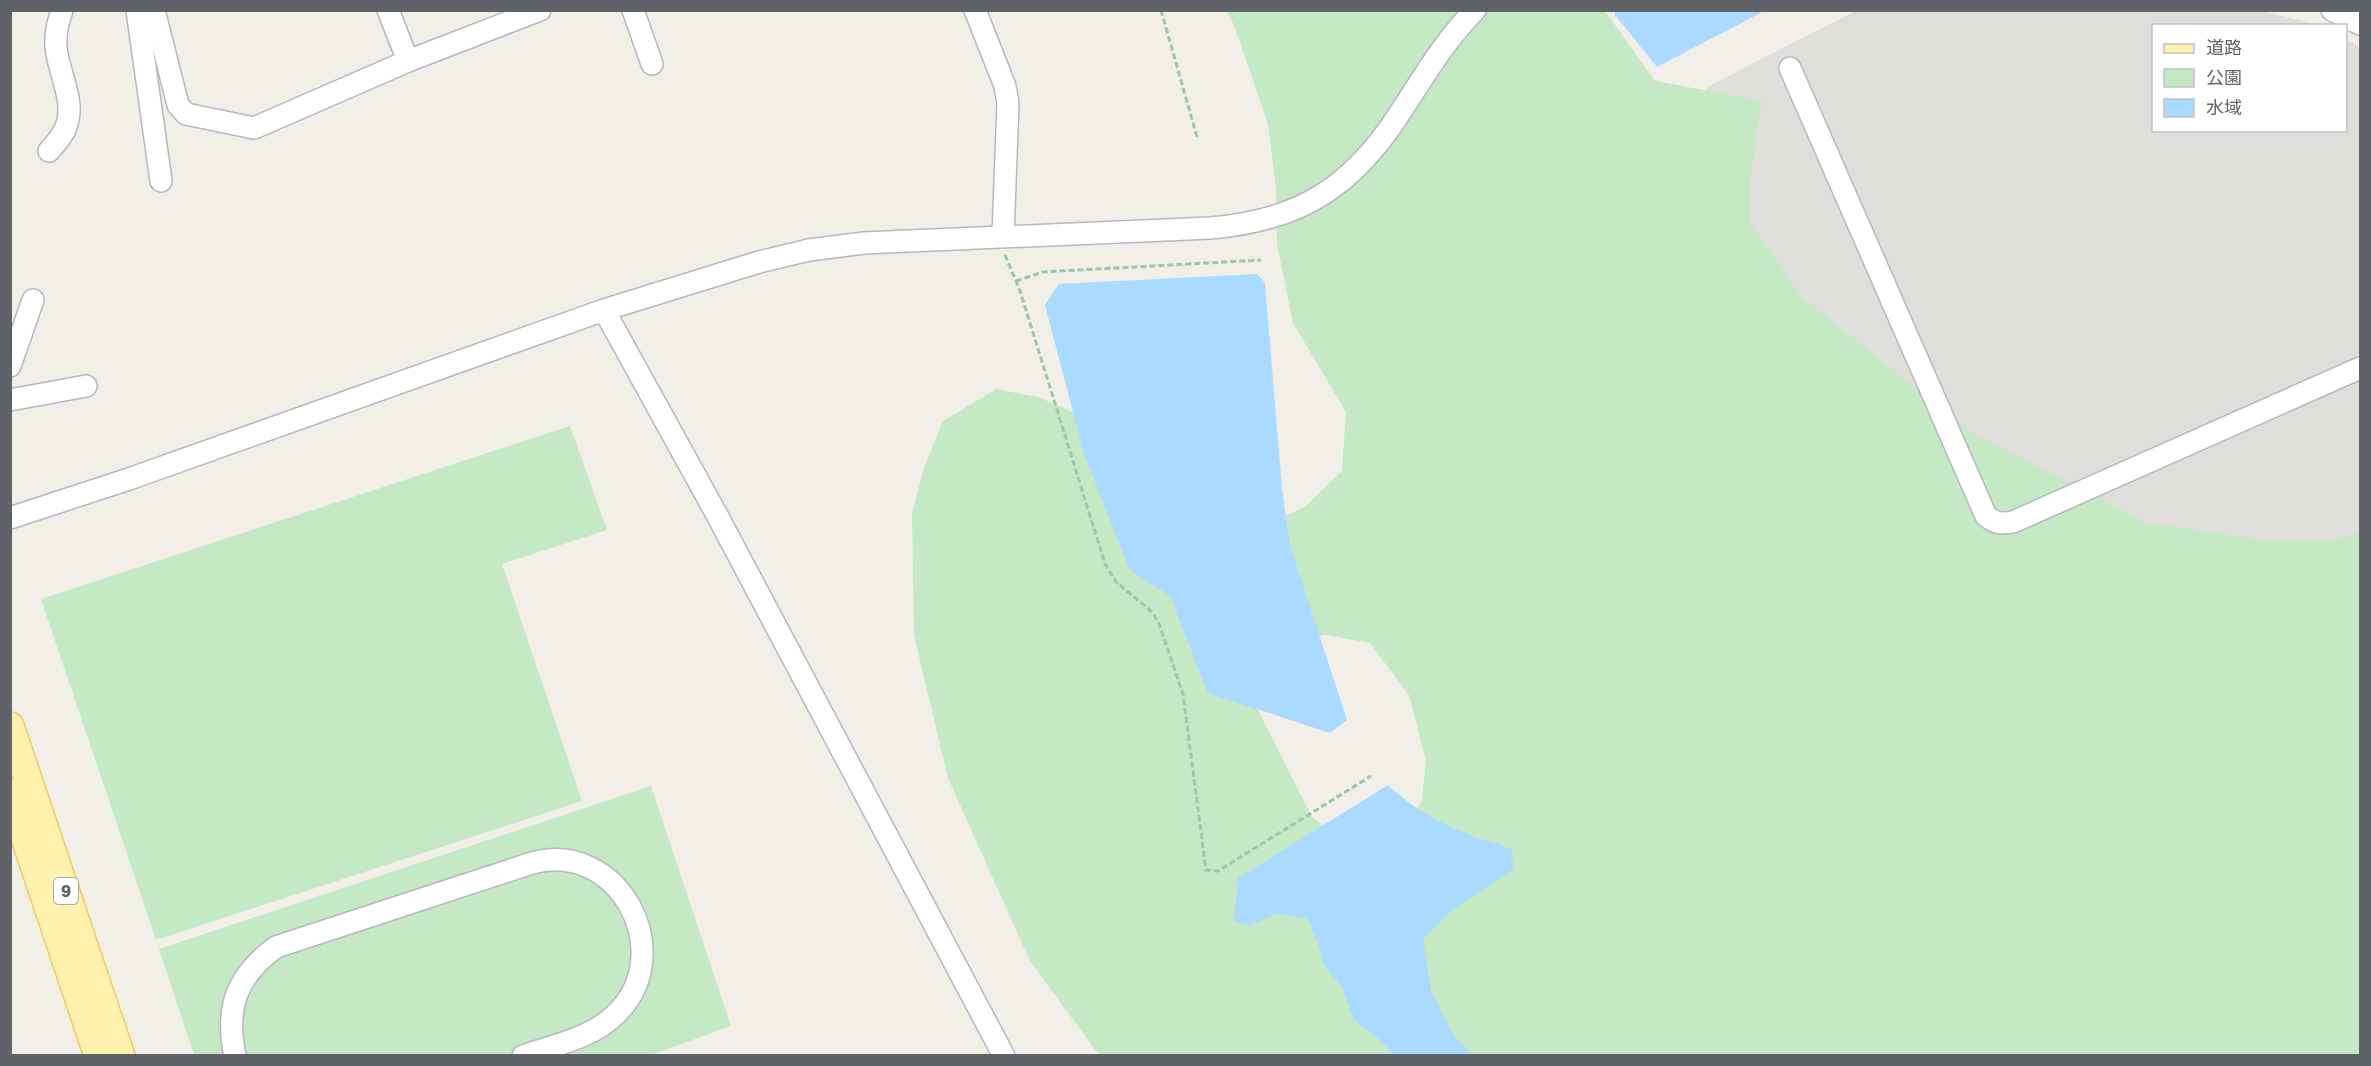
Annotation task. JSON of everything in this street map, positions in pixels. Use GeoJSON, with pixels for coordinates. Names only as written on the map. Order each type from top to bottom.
{"type":"FeatureCollection","features":[{"type":"Feature","properties":{"kind":"main road","name":"9"},"geometry":{"type":"LineString","coordinates":[[10,726],[121,1056]]}},
{"type":"Feature","properties":{"kind":"main road","name":"9"},"geometry":{"type":"LineString","coordinates":[[10,793],[98,1056]]}},
{"type":"Feature","properties":{"kind":"street"},"geometry":{"type":"LineString","coordinates":[[49,151],[62,135],[68,122],[68,104],[56,48],[56,27],[62,10]]}},
{"type":"Feature","properties":{"kind":"street"},"geometry":{"type":"LineString","coordinates":[[137,10],[161,181]]}},
{"type":"Feature","properties":{"kind":"street"},"geometry":{"type":"LineString","coordinates":[[154,10],[178,105],[186,114],[254,128],[408,61],[540,10]]}},
{"type":"Feature","properties":{"kind":"street"},"geometry":{"type":"LineString","coordinates":[[388,10],[408,61]]}},
{"type":"Feature","properties":{"kind":"street"},"geometry":{"type":"LineString","coordinates":[[633,10],[652,64]]}},
{"type":"Feature","properties":{"kind":"street"},"geometry":{"type":"LineString","coordinates":[[975,10],[1005,86],[1008,103],[1003,236]]}},
{"type":"Feature","properties":{"kind":"street"},"geometry":{"type":"LineString","coordinates":[[10,518],[129,479],[604,310],[759,262],[809,250],[864,243],[1246,225],[1273,217],[1322,196],[1364,161],[1458,28],[1475,10]]}},
{"type":"Feature","properties":{"kind":"street"},"geometry":{"type":"LineString","coordinates":[[2332,10],[2361,24]]}},
{"type":"Feature","properties":{"kind":"street"},"geometry":{"type":"LineString","coordinates":[[1790,68],[1986,516],[1993,521],[2001,525],[2013,522],[2361,368]]}},
{"type":"Feature","properties":{"kind":"street"},"geometry":{"type":"LineString","coordinates":[[10,366],[33,300]]}},
{"type":"Feature","properties":{"kind":"street"},"geometry":{"type":"LineString","coordinates":[[604,310],[717,515],[1004,1056]]}},
{"type":"Feature","properties":{"kind":"street"},"geometry":{"type":"LineString","coordinates":[[10,400],[86,386]]}},
{"type":"Feature","properties":{"kind":"street"},"geometry":{"type":"LineString","coordinates":[[235,1056],[230,1021],[236,997],[246,976],[259,960],[276,947],[532,863],[542,860],[561,860],[584,866],[609,878],[627,898],[640,926],[643,951],[640,973],[631,994],[618,1013],[596,1031],[523,1056]]}},
{"type":"Feature","properties":{"kind":"path"},"geometry":{"type":"LineString","coordinates":[[1161,10],[1197,137]]}},
{"type":"Feature","properties":{"kind":"path"},"geometry":{"type":"LineString","coordinates":[[1003,236],[1003,249],[1016,281],[1105,564],[1116,582],[1151,611],[1158,621],[1183,694],[1206,870],[1218,871],[1371,776]]}},
{"type":"Feature","properties":{"kind":"path"},"geometry":{"type":"LineString","coordinates":[[1016,281],[1043,272],[1261,260]]}},
{"type":"Feature","properties":{"kind":"shaded area"},"geometry":{"type":"Polygon","coordinates":[[[1855,11],[2262,11],[2313,24],[2152,24],[2152,132],[2347,132],[2347,40],[2360,47],[2360,659],[1764,464],[1701,130],[1707,87],[1855,11]]]}},
{"type":"Feature","properties":{"kind":"green space"},"geometry":{"type":"Polygon","coordinates":[[[1226,11],[1605,11],[1655,81],[1762,101],[1750,177],[1750,223],[1802,297],[1972,433],[2148,523],[2264,540],[2333,540],[2360,533],[2360,1055],[1099,1055],[1030,961],[948,778],[914,635],[912,513],[925,465],[943,421],[996,389],[1038,397],[1103,425],[1262,527],[1306,506],[1342,471],[1346,412],[1293,323],[1277,244],[1276,189],[1268,124],[1234,25],[1226,11]],[[1326,635],[1298,639],[1263,686],[1259,712],[1312,817],[1340,838],[1411,821],[1422,800],[1426,761],[1409,695],[1370,643],[1326,635]]]}},
{"type":"Feature","properties":{"kind":"green space"},"geometry":{"type":"Polygon","coordinates":[[[570,426],[607,530],[502,564],[582,801],[156,940],[41,599],[570,426]]]}},
{"type":"Feature","properties":{"kind":"green space"},"geometry":{"type":"Polygon","coordinates":[[[651,786],[731,1026],[648,1056],[194,1055],[159,949],[651,786]]]}},
{"type":"Feature","properties":{"kind":"water"},"geometry":{"type":"Polygon","coordinates":[[[1615,10],[1764,11],[1657,67],[1615,15],[1615,10]]]}},
{"type":"Feature","properties":{"kind":"water"},"geometry":{"type":"Polygon","coordinates":[[[1257,274],[1265,283],[1282,489],[1290,546],[1347,720],[1330,733],[1208,693],[1170,596],[1130,570],[1084,454],[1045,305],[1059,284],[1257,274]]]}},
{"type":"Feature","properties":{"kind":"water"},"geometry":{"type":"Polygon","coordinates":[[[1388,785],[1407,801],[1438,821],[1461,832],[1512,850],[1513,869],[1450,912],[1423,938],[1431,991],[1455,1037],[1472,1055],[1394,1055],[1381,1041],[1354,1020],[1342,987],[1324,965],[1318,943],[1307,918],[1276,914],[1250,925],[1234,921],[1238,878],[1388,785]]]}}]}
